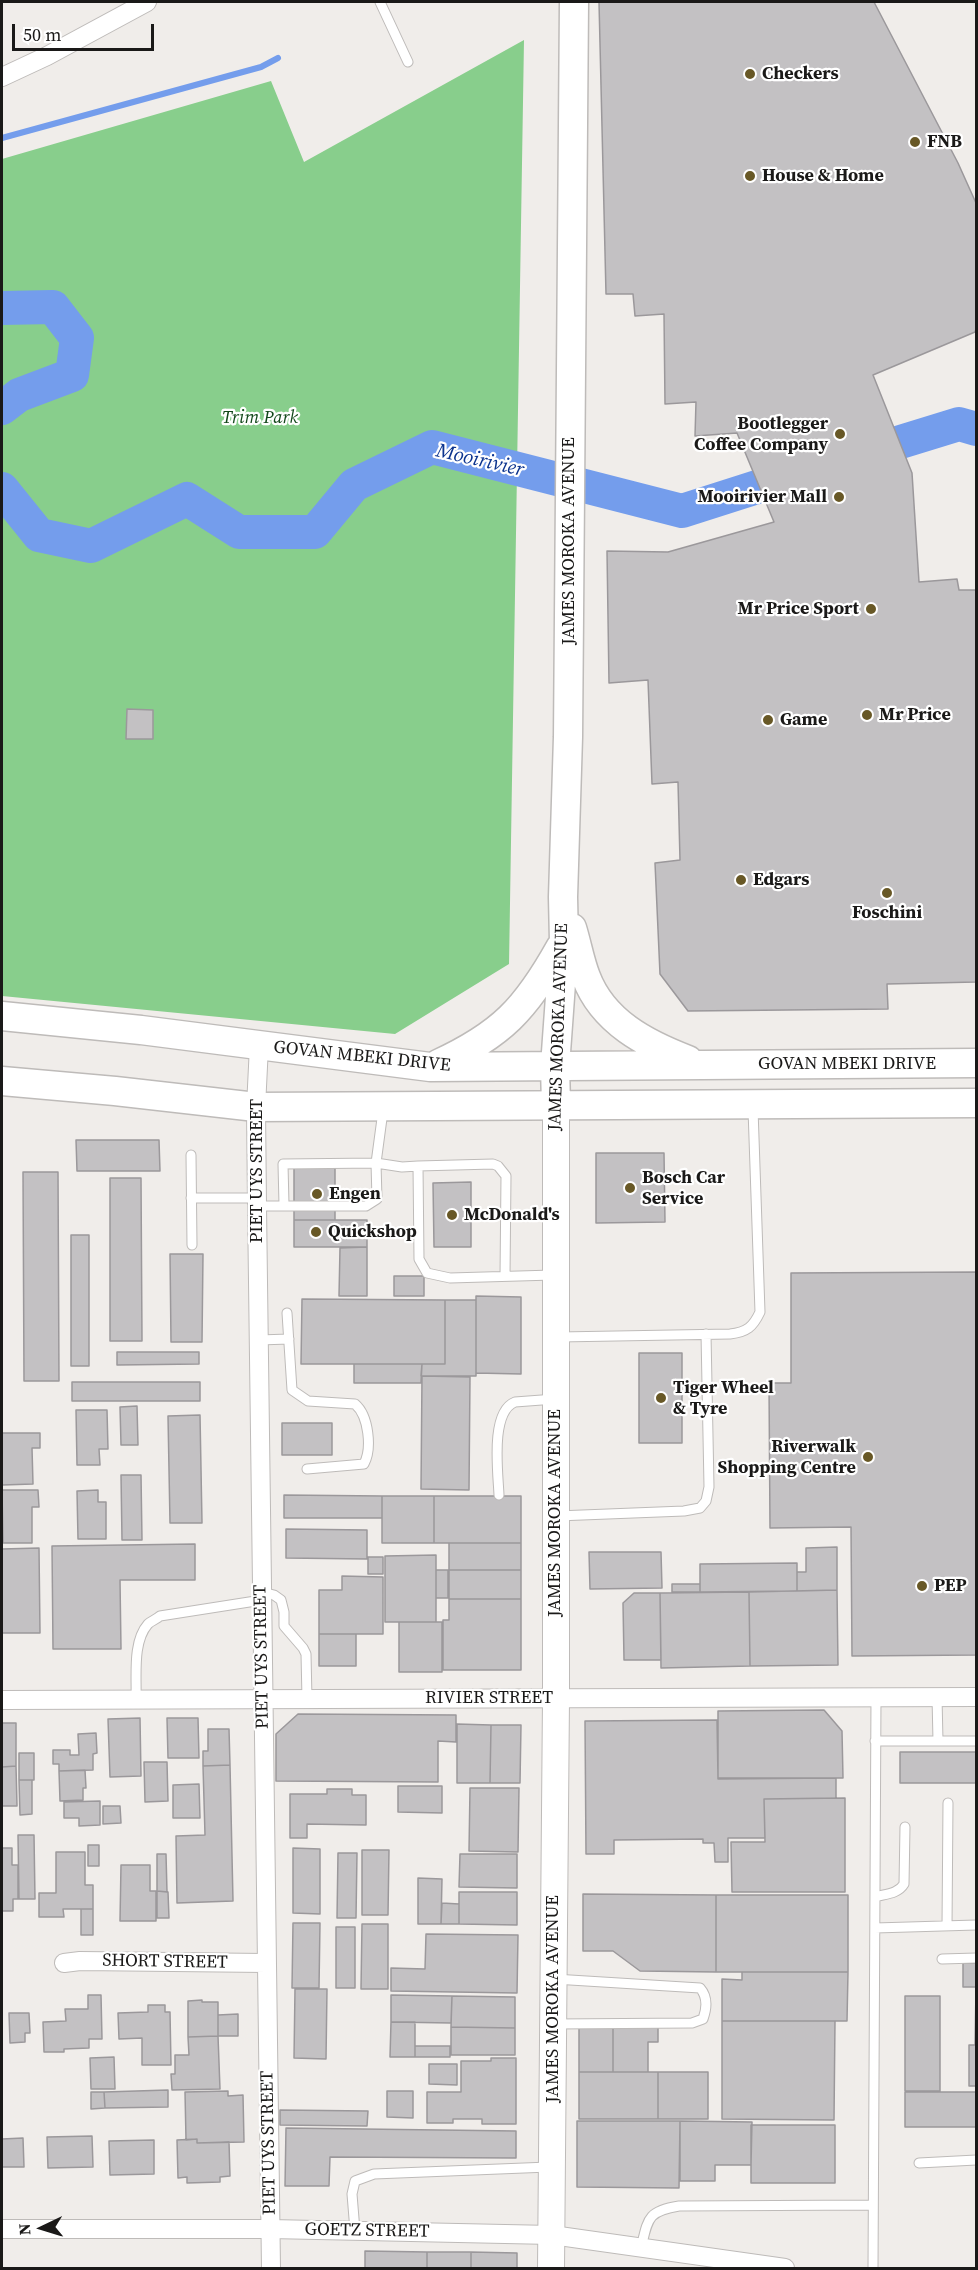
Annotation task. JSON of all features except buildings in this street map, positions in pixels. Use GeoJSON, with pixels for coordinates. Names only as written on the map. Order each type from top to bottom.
{"type":"FeatureCollection","features":[{"type":"Feature","properties":{"kind":"main road","name":"JAMES MOROKA AVENUE"},"geometry":{"type":"LineString","coordinates":[[556,1105],[555,1066],[564,942],[563,897],[568,737],[574,2]]}},
{"type":"Feature","properties":{"kind":"main road"},"geometry":{"type":"LineString","coordinates":[[563,897],[586,977],[597,999],[619,1023],[641,1040],[657,1049],[701,1065]]}},
{"type":"Feature","properties":{"kind":"main road"},"geometry":{"type":"LineString","coordinates":[[430,1067],[473,1047],[511,1019],[541,982],[564,942]]}},
{"type":"Feature","properties":{"kind":"main road","name":"GOVAN MBEKI DRIVE"},"geometry":{"type":"LineString","coordinates":[[2,1016],[141,1030],[430,1067],[976,1063]]}},
{"type":"Feature","properties":{"kind":"main road"},"geometry":{"type":"LineString","coordinates":[[2,1081],[256,1107],[976,1103]]}},
{"type":"Feature","properties":{"kind":"street"},"geometry":{"type":"LineString","coordinates":[[2,77],[47,56],[147,2]]}},
{"type":"Feature","properties":{"kind":"street","name":"PIET UYS STREET"},"geometry":{"type":"LineString","coordinates":[[259,1046],[256,1107],[271,2268]]}},
{"type":"Feature","properties":{"kind":"street","name":"JAMES MOROKA AVENUE"},"geometry":{"type":"LineString","coordinates":[[551,2268],[556,1105]]}},
{"type":"Feature","properties":{"kind":"street","name":"RIVIER STREET"},"geometry":{"type":"LineString","coordinates":[[2,1700],[976,1697]]}},
{"type":"Feature","properties":{"kind":"street","name":"SHORT STREET"},"geometry":{"type":"LineString","coordinates":[[64,1964],[80,1961],[266,1963]]}},
{"type":"Feature","properties":{"kind":"street","name":"GOETZ STREET"},"geometry":{"type":"LineString","coordinates":[[2,2229],[270,2229],[552,2235],[641,2248],[729,2265],[786,2268]]}},
{"type":"Feature","properties":{"kind":"lane"},"geometry":{"type":"LineString","coordinates":[[380,2],[408,62]]}},
{"type":"Feature","properties":{"kind":"lane"},"geometry":{"type":"LineString","coordinates":[[555,1337],[744,1332],[754,1325],[760,1312],[753,1103]]}},
{"type":"Feature","properties":{"kind":"lane"},"geometry":{"type":"LineString","coordinates":[[191,1198],[284,1205],[366,1206],[377,1200],[376,1163],[384,1106]]}},
{"type":"Feature","properties":{"kind":"lane"},"geometry":{"type":"LineString","coordinates":[[191,1155],[192,1245]]}},
{"type":"Feature","properties":{"kind":"lane"},"geometry":{"type":"LineString","coordinates":[[284,1205],[283,1164],[376,1163],[402,1167],[493,1164],[506,1176],[505,1276]]}},
{"type":"Feature","properties":{"kind":"lane"},"geometry":{"type":"LineString","coordinates":[[418,1166],[419,1259],[427,1273],[450,1278],[556,1275]]}},
{"type":"Feature","properties":{"kind":"lane"},"geometry":{"type":"LineString","coordinates":[[287,1313],[292,1390],[308,1401],[355,1404],[366,1423],[368,1457],[364,1464],[307,1469]]}},
{"type":"Feature","properties":{"kind":"lane"},"geometry":{"type":"LineString","coordinates":[[555,1516],[684,1511],[700,1508],[706,1501],[709,1487],[706,1334]]}},
{"type":"Feature","properties":{"kind":"lane"},"geometry":{"type":"LineString","coordinates":[[259,1340],[289,1339]]}},
{"type":"Feature","properties":{"kind":"lane"},"geometry":{"type":"LineString","coordinates":[[499,1495],[498,1429],[502,1412],[510,1404],[516,1402],[555,1399]]}},
{"type":"Feature","properties":{"kind":"lane"},"geometry":{"type":"LineString","coordinates":[[136,1699],[138,1650],[141,1636],[148,1624],[160,1616],[274,1595],[281,1600],[284,1626],[306,1654],[307,1699]]}},
{"type":"Feature","properties":{"kind":"lane"},"geometry":{"type":"LineString","coordinates":[[873,2268],[876,1697]]}},
{"type":"Feature","properties":{"kind":"lane"},"geometry":{"type":"LineString","coordinates":[[937,1697],[938,1741]]}},
{"type":"Feature","properties":{"kind":"lane"},"geometry":{"type":"LineString","coordinates":[[875,1740],[976,1741]]}},
{"type":"Feature","properties":{"kind":"lane"},"geometry":{"type":"LineString","coordinates":[[947,1926],[948,1803]]}},
{"type":"Feature","properties":{"kind":"lane"},"geometry":{"type":"LineString","coordinates":[[875,1896],[893,1893],[901,1889],[904,1884],[905,1827]]}},
{"type":"Feature","properties":{"kind":"lane"},"geometry":{"type":"LineString","coordinates":[[875,1928],[976,1925]]}},
{"type":"Feature","properties":{"kind":"lane"},"geometry":{"type":"LineString","coordinates":[[942,1959],[976,1958]]}},
{"type":"Feature","properties":{"kind":"lane"},"geometry":{"type":"LineString","coordinates":[[553,1979],[700,1988],[705,1993],[706,2001],[703,2019],[692,2024],[553,2024]]}},
{"type":"Feature","properties":{"kind":"lane"},"geometry":{"type":"LineString","coordinates":[[919,2163],[976,2160]]}},
{"type":"Feature","properties":{"kind":"lane"},"geometry":{"type":"LineString","coordinates":[[355,2231],[351,2194],[355,2181],[362,2177],[374,2174],[551,2167]]}},
{"type":"Feature","properties":{"kind":"lane"},"geometry":{"type":"LineString","coordinates":[[641,2248],[647,2224],[651,2216],[660,2209],[679,2206],[873,2205]]}},
{"type":"Feature","properties":{"kind":"green space","name":"Trim Park"},"geometry":{"type":"Polygon","coordinates":[[[524,40],[509,964],[395,1034],[2,996],[2,159],[271,81],[304,162],[524,40]]]}},
{"type":"Feature","properties":{"kind":"waterway"},"geometry":{"type":"LineString","coordinates":[[2,138],[261,67],[278,58]]}},
{"type":"Feature","properties":{"kind":"waterway","name":"Mooirivier"},"geometry":{"type":"LineString","coordinates":[[2,308],[53,307],[77,338],[72,375],[19,395],[2,408]]}},
{"type":"Feature","properties":{"kind":"waterway","name":"Mooirivier"},"geometry":{"type":"LineString","coordinates":[[855,456],[959,424],[976,429]]}},
{"type":"Feature","properties":{"kind":"waterway","name":"Mooirivier"},"geometry":{"type":"LineString","coordinates":[[2,489],[39,535],[91,546],[187,499],[239,532],[315,532],[354,485],[432,447],[682,511],[804,472]]}},
{"type":"Feature","properties":{"kind":"place","name":"Checkers"},"geometry":{"type":"Point","coordinates":[750,74]}},
{"type":"Feature","properties":{"kind":"place","name":"FNB"},"geometry":{"type":"Point","coordinates":[915,142]}},
{"type":"Feature","properties":{"kind":"place","name":"House & Home"},"geometry":{"type":"Point","coordinates":[750,176]}},
{"type":"Feature","properties":{"kind":"place","name":"Bootlegger Coffee Company"},"geometry":{"type":"Point","coordinates":[840,434]}},
{"type":"Feature","properties":{"kind":"place","name":"Mooirivier Mall"},"geometry":{"type":"Point","coordinates":[839,497]}},
{"type":"Feature","properties":{"kind":"place","name":"Mr Price Sport"},"geometry":{"type":"Point","coordinates":[871,609]}},
{"type":"Feature","properties":{"kind":"place","name":"Mr Price"},"geometry":{"type":"Point","coordinates":[867,715]}},
{"type":"Feature","properties":{"kind":"place","name":"Game"},"geometry":{"type":"Point","coordinates":[768,720]}},
{"type":"Feature","properties":{"kind":"place","name":"Edgars"},"geometry":{"type":"Point","coordinates":[741,880]}},
{"type":"Feature","properties":{"kind":"place","name":"Foschini"},"geometry":{"type":"Point","coordinates":[887,893]}},
{"type":"Feature","properties":{"kind":"place","name":"Bosch Car Service"},"geometry":{"type":"Point","coordinates":[630,1188]}},
{"type":"Feature","properties":{"kind":"place","name":"Engen"},"geometry":{"type":"Point","coordinates":[317,1194]}},
{"type":"Feature","properties":{"kind":"place","name":"McDonald's"},"geometry":{"type":"Point","coordinates":[452,1215]}},
{"type":"Feature","properties":{"kind":"place","name":"Quickshop"},"geometry":{"type":"Point","coordinates":[316,1232]}},
{"type":"Feature","properties":{"kind":"place","name":"Tiger Wheel & Tyre"},"geometry":{"type":"Point","coordinates":[661,1398]}},
{"type":"Feature","properties":{"kind":"place","name":"Riverwalk Shopping Centre"},"geometry":{"type":"Point","coordinates":[868,1457]}},
{"type":"Feature","properties":{"kind":"place","name":"PEP"},"geometry":{"type":"Point","coordinates":[922,1586]}}]}
